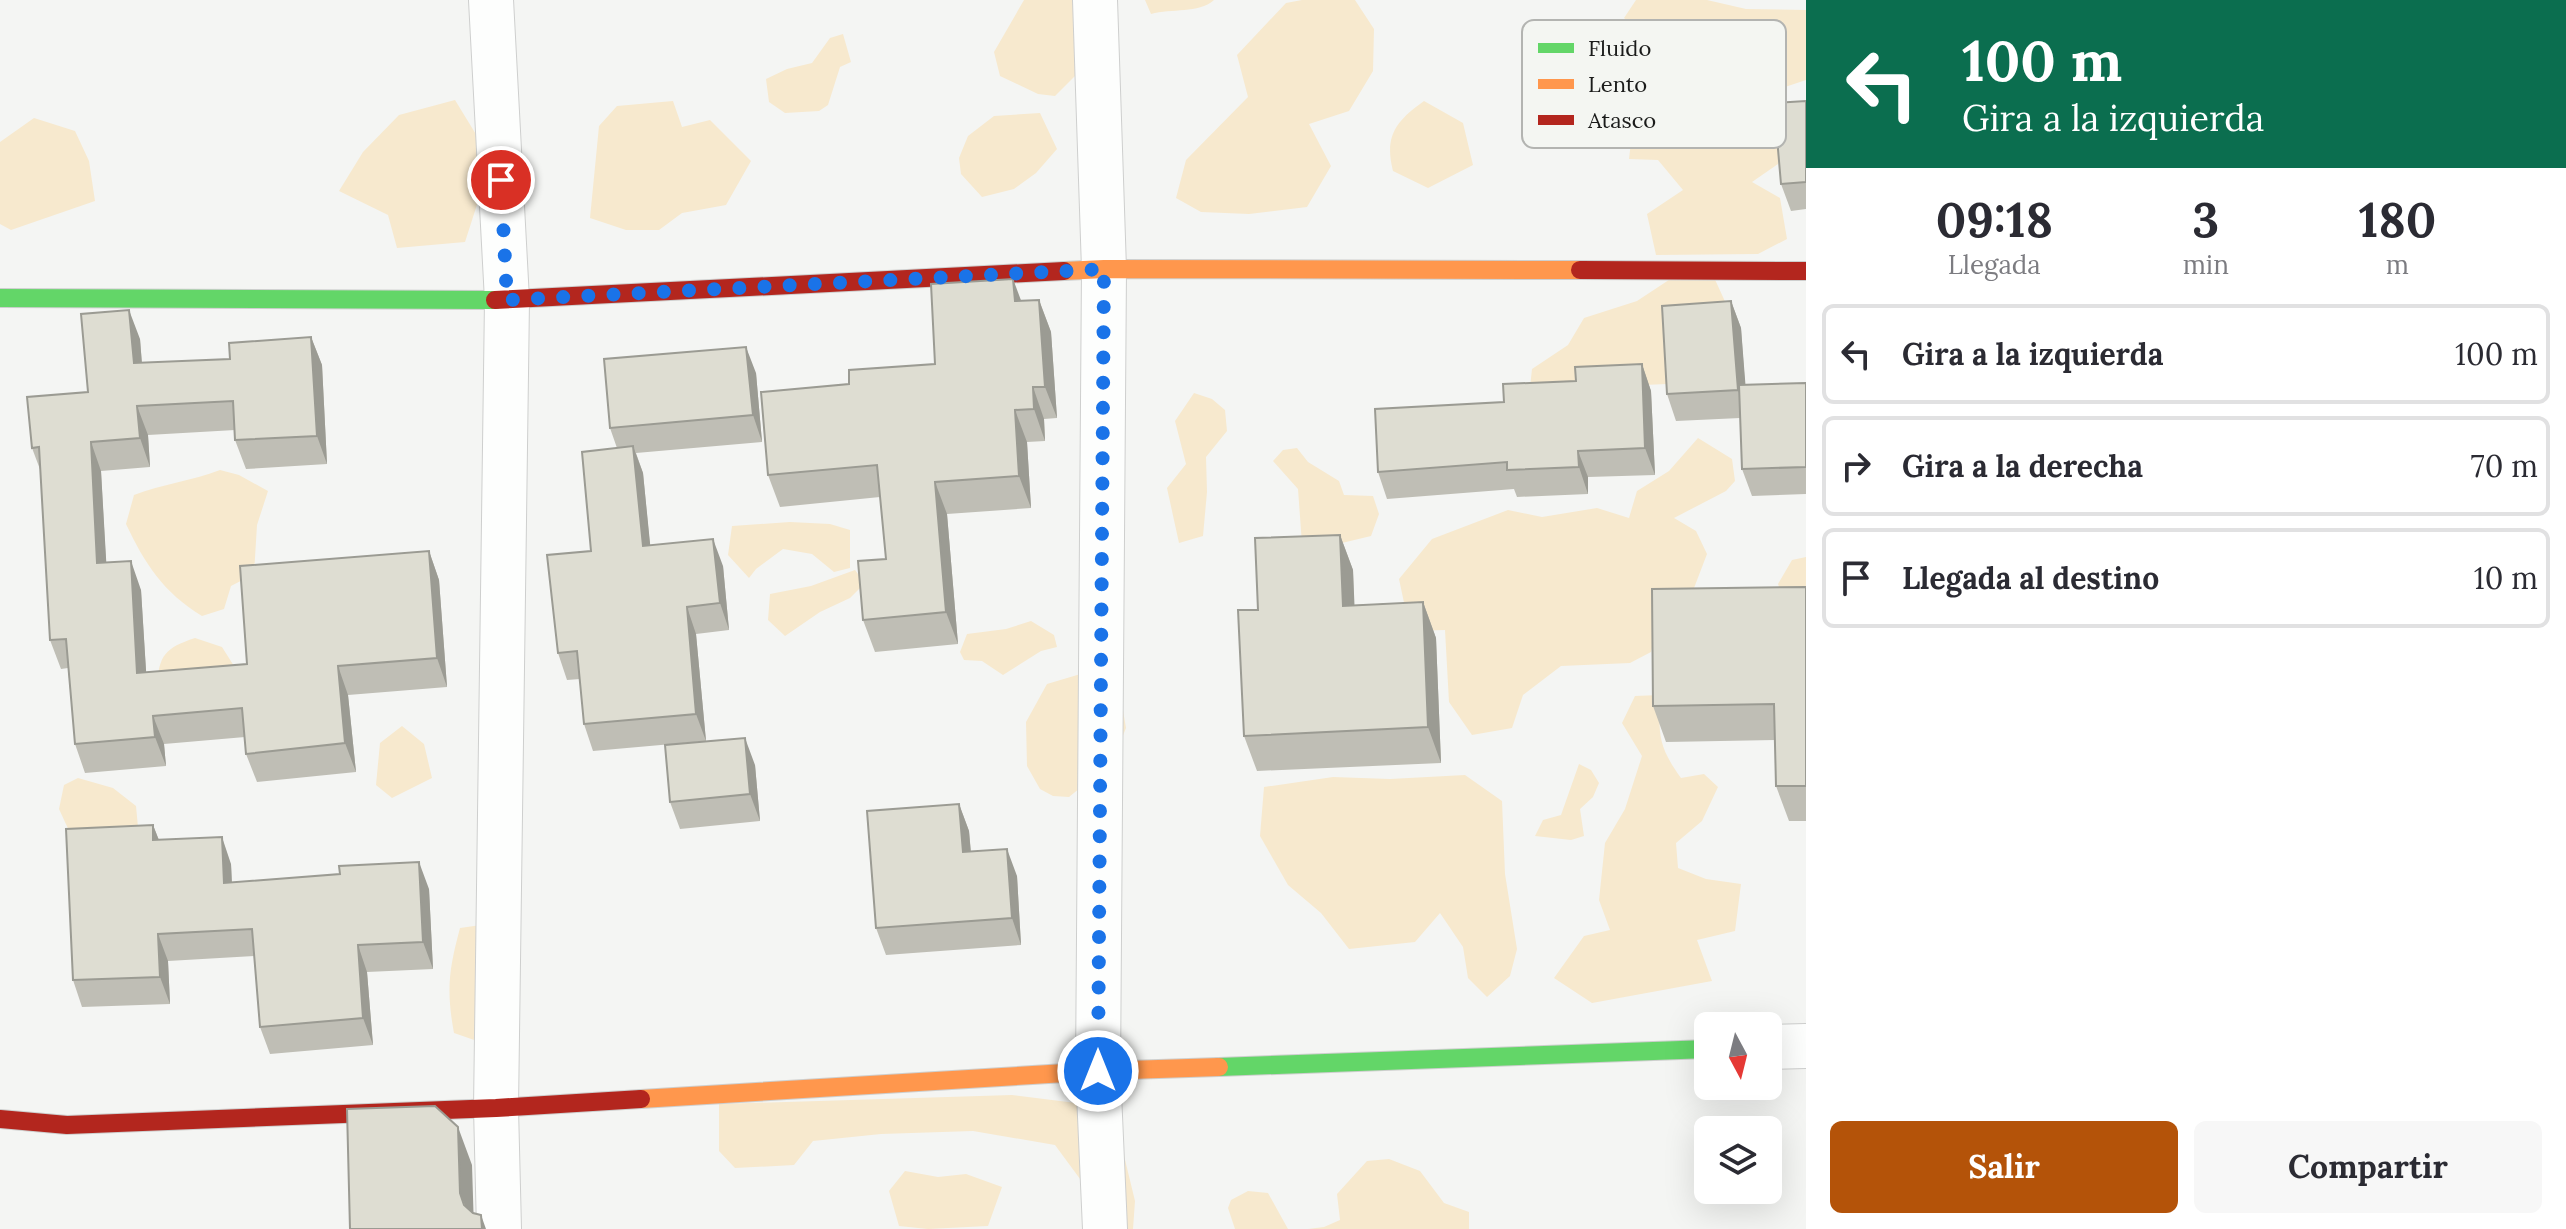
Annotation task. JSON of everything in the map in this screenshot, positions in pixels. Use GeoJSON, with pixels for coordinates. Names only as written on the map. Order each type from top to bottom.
{"type":"FeatureCollection","features":[{"type":"Feature","properties":{"kind":"street"},"geometry":{"type":"LineString","coordinates":[[491,0],[507,300],[496,1108],[499,1229]]}},
{"type":"Feature","properties":{"kind":"street"},"geometry":{"type":"LineString","coordinates":[[1095,0],[1104,269],[1098,1071],[1105,1229]]}},
{"type":"Feature","properties":{"kind":"street"},"geometry":{"type":"LineString","coordinates":[[0,298],[507,300],[1104,269],[1806,271]]}},
{"type":"Feature","properties":{"kind":"street"},"geometry":{"type":"LineString","coordinates":[[1782,1047],[1806,1046]]}},
{"type":"Feature","properties":{"kind":"street"},"geometry":{"type":"LineString","coordinates":[[0,1119],[67,1125],[496,1108],[1098,1071],[1694,1050]]}},
{"type":"Feature","properties":{"kind":"shaded area"},"geometry":{"type":"Polygon","coordinates":[[[1024,0],[1083,0],[1076,75],[1055,96],[1038,94],[1000,76],[994,52],[1024,0]]]}},
{"type":"Feature","properties":{"kind":"shaded area"},"geometry":{"type":"Polygon","coordinates":[[[1145,0],[1214,0],[1193,9],[1151,14],[1145,0]]]}},
{"type":"Feature","properties":{"kind":"shaded area"},"geometry":{"type":"Polygon","coordinates":[[[1355,0],[1374,29],[1373,71],[1349,111],[1309,124],[1331,166],[1307,207],[1249,214],[1201,212],[1176,198],[1186,160],[1248,97],[1237,55],[1286,3],[1355,0]]]}},
{"type":"Feature","properties":{"kind":"shaded area"},"geometry":{"type":"Polygon","coordinates":[[[1636,0],[1707,0],[1746,9],[1806,10],[1806,80],[1786,87],[1786,20],[1624,18],[1636,0]]]}},
{"type":"Feature","properties":{"kind":"shaded area"},"geometry":{"type":"Polygon","coordinates":[[[843,34],[851,62],[840,67],[828,105],[819,111],[785,113],[769,102],[766,79],[787,69],[812,63],[830,38],[843,34]]]}},
{"type":"Feature","properties":{"kind":"shaded area"},"geometry":{"type":"Polygon","coordinates":[[[455,100],[477,136],[483,186],[465,242],[397,248],[388,215],[339,191],[363,152],[399,115],[455,100]]]}},
{"type":"Feature","properties":{"kind":"shaded area"},"geometry":{"type":"Polygon","coordinates":[[[673,101],[682,127],[710,120],[751,161],[726,205],[682,213],[659,230],[626,230],[590,218],[599,126],[617,106],[673,101]]]}},
{"type":"Feature","properties":{"kind":"shaded area"},"geometry":{"type":"Polygon","coordinates":[[[1424,101],[1463,123],[1473,165],[1428,188],[1393,171],[1390,148],[1391,139],[1400,123],[1424,101]]]}},
{"type":"Feature","properties":{"kind":"shaded area"},"geometry":{"type":"Polygon","coordinates":[[[1040,113],[1057,149],[1036,173],[1014,189],[982,197],[961,174],[959,158],[968,136],[994,116],[1040,113]]]}},
{"type":"Feature","properties":{"kind":"shaded area"},"geometry":{"type":"Polygon","coordinates":[[[34,118],[75,131],[89,161],[95,201],[11,230],[0,224],[0,142],[34,118]]]}},
{"type":"Feature","properties":{"kind":"shaded area"},"geometry":{"type":"Polygon","coordinates":[[[1630,148],[1778,148],[1778,164],[1752,182],[1780,198],[1787,239],[1758,254],[1656,255],[1647,214],[1683,190],[1658,160],[1629,159],[1630,148]]]}},
{"type":"Feature","properties":{"kind":"shaded area"},"geometry":{"type":"Polygon","coordinates":[[[1684,270],[1712,273],[1733,319],[1667,384],[1529,397],[1532,369],[1568,345],[1584,318],[1637,301],[1684,270]]]}},
{"type":"Feature","properties":{"kind":"shaded area"},"geometry":{"type":"Polygon","coordinates":[[[1194,393],[1212,399],[1225,410],[1227,431],[1206,457],[1203,536],[1179,543],[1167,488],[1186,464],[1175,421],[1194,393]]]}},
{"type":"Feature","properties":{"kind":"shaded area"},"geometry":{"type":"Polygon","coordinates":[[[1698,438],[1732,459],[1735,481],[1726,491],[1674,518],[1696,531],[1707,554],[1686,609],[1656,633],[1651,652],[1630,663],[1561,666],[1523,695],[1512,728],[1472,735],[1449,702],[1445,630],[1410,631],[1399,579],[1432,539],[1508,510],[1542,517],[1597,508],[1629,518],[1637,491],[1669,471],[1698,438]]]}},
{"type":"Feature","properties":{"kind":"shaded area"},"geometry":{"type":"Polygon","coordinates":[[[1297,448],[1308,462],[1339,481],[1344,495],[1373,496],[1379,514],[1371,536],[1321,548],[1302,544],[1298,489],[1273,461],[1283,450],[1297,448]]]}},
{"type":"Feature","properties":{"kind":"shaded area"},"geometry":{"type":"Polygon","coordinates":[[[220,470],[239,475],[268,491],[257,525],[254,574],[231,586],[224,609],[202,616],[176,597],[156,576],[126,524],[134,495],[220,470]]]}},
{"type":"Feature","properties":{"kind":"shaded area"},"geometry":{"type":"Polygon","coordinates":[[[790,522],[830,524],[850,530],[850,568],[834,572],[812,554],[783,549],[749,578],[728,555],[732,526],[790,522]]]}},
{"type":"Feature","properties":{"kind":"shaded area"},"geometry":{"type":"Polygon","coordinates":[[[1806,557],[1806,606],[1787,608],[1778,584],[1792,560],[1806,557]]]}},
{"type":"Feature","properties":{"kind":"shaded area"},"geometry":{"type":"Polygon","coordinates":[[[855,570],[865,583],[850,598],[820,612],[785,636],[768,620],[770,594],[811,586],[855,570]]]}},
{"type":"Feature","properties":{"kind":"shaded area"},"geometry":{"type":"Polygon","coordinates":[[[1031,621],[1054,635],[1057,647],[1041,651],[1003,675],[982,661],[964,660],[960,652],[967,634],[1006,629],[1031,621]]]}},
{"type":"Feature","properties":{"kind":"shaded area"},"geometry":{"type":"Polygon","coordinates":[[[195,638],[222,647],[234,666],[157,686],[166,654],[177,645],[195,638]]]}},
{"type":"Feature","properties":{"kind":"shaded area"},"geometry":{"type":"Polygon","coordinates":[[[1094,670],[1119,687],[1126,728],[1112,762],[1069,797],[1053,796],[1040,789],[1027,766],[1026,722],[1047,684],[1094,670]]]}},
{"type":"Feature","properties":{"kind":"shaded area"},"geometry":{"type":"Polygon","coordinates":[[[1660,695],[1661,739],[1673,767],[1681,778],[1704,774],[1718,787],[1702,821],[1676,843],[1678,868],[1706,879],[1741,884],[1735,931],[1697,940],[1712,981],[1592,1003],[1554,978],[1584,936],[1610,930],[1599,900],[1605,843],[1625,809],[1642,756],[1622,723],[1635,696],[1660,695]]]}},
{"type":"Feature","properties":{"kind":"shaded area"},"geometry":{"type":"Polygon","coordinates":[[[402,726],[424,744],[432,778],[392,798],[376,785],[380,743],[402,726]]]}},
{"type":"Feature","properties":{"kind":"shaded area"},"geometry":{"type":"Polygon","coordinates":[[[1579,764],[1591,770],[1599,783],[1593,797],[1580,809],[1584,836],[1571,840],[1535,836],[1543,820],[1561,815],[1579,764]]]}},
{"type":"Feature","properties":{"kind":"shaded area"},"geometry":{"type":"Polygon","coordinates":[[[1465,775],[1502,801],[1505,874],[1517,949],[1510,976],[1487,997],[1468,978],[1463,947],[1440,913],[1415,942],[1349,949],[1321,913],[1288,885],[1260,836],[1264,787],[1333,777],[1390,779],[1465,775]]]}},
{"type":"Feature","properties":{"kind":"shaded area"},"geometry":{"type":"Polygon","coordinates":[[[78,778],[113,788],[136,806],[139,838],[71,835],[59,809],[64,785],[78,778]]]}},
{"type":"Feature","properties":{"kind":"shaded area"},"geometry":{"type":"Polygon","coordinates":[[[488,924],[480,1042],[454,1033],[450,980],[460,928],[488,924]]]}},
{"type":"Feature","properties":{"kind":"shaded area"},"geometry":{"type":"Polygon","coordinates":[[[1012,1095],[1100,1106],[1120,1139],[1135,1201],[1133,1229],[1106,1229],[1097,1202],[1055,1145],[973,1131],[881,1134],[813,1141],[794,1165],[735,1168],[719,1151],[719,1104],[1012,1095]]]}},
{"type":"Feature","properties":{"kind":"shaded area"},"geometry":{"type":"Polygon","coordinates":[[[1389,1159],[1420,1171],[1444,1203],[1469,1212],[1469,1229],[1308,1229],[1324,1227],[1340,1220],[1337,1194],[1367,1161],[1389,1159]]]}},
{"type":"Feature","properties":{"kind":"shaded area"},"geometry":{"type":"Polygon","coordinates":[[[905,1171],[938,1177],[966,1174],[1002,1187],[988,1226],[928,1229],[899,1226],[889,1191],[905,1171]]]}},
{"type":"Feature","properties":{"kind":"shaded area"},"geometry":{"type":"Polygon","coordinates":[[[1248,1191],[1268,1193],[1288,1229],[1235,1229],[1228,1208],[1231,1200],[1248,1191]]]}},
{"type":"Feature","properties":{"kind":"building"},"geometry":{"type":"Polygon","coordinates":[[[1806,101],[1806,182],[1781,184],[1778,148],[1786,148],[1786,102],[1806,101]]]}},
{"type":"Feature","properties":{"kind":"building"},"geometry":{"type":"Polygon","coordinates":[[[1013,279],[1015,301],[1039,300],[1045,387],[1033,387],[1034,409],[1015,410],[1019,476],[935,482],[946,612],[863,620],[858,561],[886,559],[877,465],[768,475],[761,392],[849,384],[849,370],[935,364],[931,284],[1013,279]]]}},
{"type":"Feature","properties":{"kind":"building"},"geometry":{"type":"Polygon","coordinates":[[[1731,301],[1738,390],[1667,394],[1662,306],[1731,301]]]}},
{"type":"Feature","properties":{"kind":"building"},"geometry":{"type":"Polygon","coordinates":[[[129,310],[134,363],[230,359],[229,343],[311,337],[317,436],[235,440],[233,401],[137,406],[140,438],[91,442],[97,563],[131,561],[137,673],[247,664],[240,566],[429,551],[437,658],[338,666],[345,743],[246,754],[242,708],[153,716],[155,737],[75,744],[66,639],[50,640],[39,447],[32,448],[27,397],[88,392],[81,314],[129,310]]]}},
{"type":"Feature","properties":{"kind":"building"},"geometry":{"type":"Polygon","coordinates":[[[746,347],[753,415],[610,428],[604,359],[746,347]]]}},
{"type":"Feature","properties":{"kind":"building"},"geometry":{"type":"Polygon","coordinates":[[[1642,364],[1645,448],[1578,451],[1579,467],[1507,470],[1507,462],[1378,472],[1375,409],[1504,402],[1503,384],[1576,381],[1575,367],[1642,364]]]}},
{"type":"Feature","properties":{"kind":"building"},"geometry":{"type":"Polygon","coordinates":[[[1806,383],[1806,467],[1742,469],[1739,385],[1806,383]]]}},
{"type":"Feature","properties":{"kind":"building"},"geometry":{"type":"Polygon","coordinates":[[[633,446],[643,546],[713,539],[720,603],[687,607],[696,714],[584,724],[577,651],[558,653],[547,555],[591,551],[582,452],[633,446]]]}},
{"type":"Feature","properties":{"kind":"building"},"geometry":{"type":"Polygon","coordinates":[[[1340,535],[1343,606],[1423,602],[1428,727],[1244,736],[1238,610],[1258,610],[1255,538],[1340,535]]]}},
{"type":"Feature","properties":{"kind":"building"},"geometry":{"type":"Polygon","coordinates":[[[1806,587],[1806,786],[1776,786],[1774,704],[1653,706],[1652,589],[1806,587]]]}},
{"type":"Feature","properties":{"kind":"building"},"geometry":{"type":"Polygon","coordinates":[[[745,738],[750,794],[670,802],[665,745],[745,738]]]}},
{"type":"Feature","properties":{"kind":"building"},"geometry":{"type":"Polygon","coordinates":[[[959,804],[963,852],[1007,849],[1012,918],[876,928],[867,811],[959,804]]]}},
{"type":"Feature","properties":{"kind":"building"},"geometry":{"type":"Polygon","coordinates":[[[153,825],[153,840],[222,837],[224,883],[340,874],[339,866],[419,862],[423,942],[358,945],[363,1018],[260,1027],[252,929],[158,934],[160,977],[73,980],[66,829],[153,825]]]}},
{"type":"Feature","properties":{"kind":"building"},"geometry":{"type":"Polygon","coordinates":[[[435,1106],[458,1127],[460,1193],[464,1205],[481,1215],[482,1229],[350,1229],[347,1109],[435,1106]]]}},
{"type":"Feature","properties":{"kind":"traffic: fast"},"geometry":{"type":"LineString","coordinates":[[0,298],[495,300]]}},
{"type":"Feature","properties":{"kind":"traffic: fast"},"geometry":{"type":"LineString","coordinates":[[1219,1067],[1694,1050]]}},
{"type":"Feature","properties":{"kind":"traffic: slow"},"geometry":{"type":"LineString","coordinates":[[1064,271],[1580,270]]}},
{"type":"Feature","properties":{"kind":"traffic: slow"},"geometry":{"type":"LineString","coordinates":[[641,1099],[1098,1071],[1219,1067]]}},
{"type":"Feature","properties":{"kind":"traffic: jam"},"geometry":{"type":"LineString","coordinates":[[1580,270],[1806,271]]}},
{"type":"Feature","properties":{"kind":"traffic: jam"},"geometry":{"type":"LineString","coordinates":[[495,300],[1064,271]]}},
{"type":"Feature","properties":{"kind":"traffic: jam"},"geometry":{"type":"LineString","coordinates":[[0,1119],[67,1125],[496,1108],[641,1099]]}},
{"type":"Feature","properties":{"kind":"route"},"geometry":{"type":"LineString","coordinates":[[501,180],[507,300],[1104,269],[1098,1071]]}}]}
